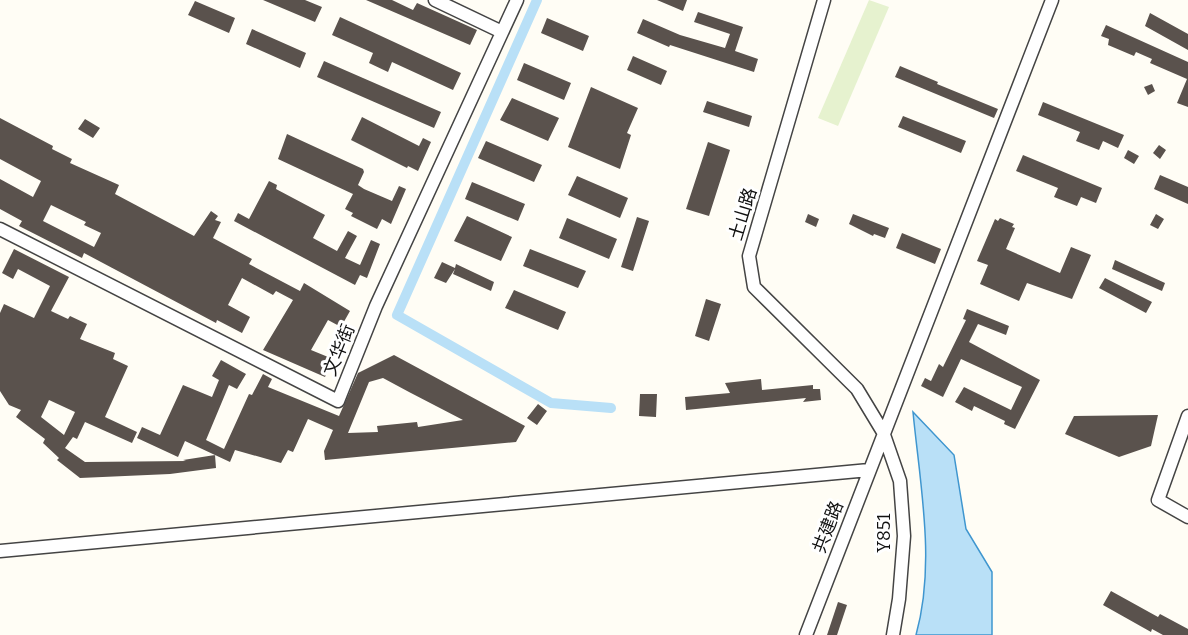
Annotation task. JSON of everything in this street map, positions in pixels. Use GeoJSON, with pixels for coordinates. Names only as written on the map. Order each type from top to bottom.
{"type":"FeatureCollection","features":[{"type":"Feature","properties":{"kind":"street"},"geometry":{"type":"LineString","coordinates":[[435,0],[502,32]]}},
{"type":"Feature","properties":{"kind":"street","name":"文华街"},"geometry":{"type":"LineString","coordinates":[[0,229],[338,401],[376,306],[517,0]]}},
{"type":"Feature","properties":{"kind":"street","name":"土山路"},"geometry":{"type":"LineString","coordinates":[[824,0],[749,256],[754,287],[857,389],[883,432]]}},
{"type":"Feature","properties":{"kind":"street","name":"共建路"},"geometry":{"type":"LineString","coordinates":[[806,635],[1052,0]]}},
{"type":"Feature","properties":{"kind":"street"},"geometry":{"type":"LineString","coordinates":[[1188,416],[1158,500],[1188,517]]}},
{"type":"Feature","properties":{"kind":"street","name":"Y851"},"geometry":{"type":"LineString","coordinates":[[883,432],[900,481],[904,536],[899,599],[893,635]]}},
{"type":"Feature","properties":{"kind":"street"},"geometry":{"type":"LineString","coordinates":[[0,551],[868,470]]}},
{"type":"Feature","properties":{"kind":"green space"},"geometry":{"type":"Polygon","coordinates":[[[869,0],[889,7],[838,126],[818,118],[869,0]]]}},
{"type":"Feature","properties":{"kind":"water"},"geometry":{"type":"Polygon","coordinates":[[[913,412],[954,455],[966,529],[992,572],[992,635],[916,635],[922,608],[926,552],[913,412]]]}},
{"type":"Feature","properties":{"kind":"building"},"geometry":{"type":"Polygon","coordinates":[[[263,0],[305,0],[322,7],[315,22],[263,0]]]}},
{"type":"Feature","properties":{"kind":"building"},"geometry":{"type":"Polygon","coordinates":[[[366,0],[392,0],[413,10],[417,3],[477,30],[470,45],[366,0]]]}},
{"type":"Feature","properties":{"kind":"building"},"geometry":{"type":"Polygon","coordinates":[[[657,0],[687,0],[683,11],[657,0]]]}},
{"type":"Feature","properties":{"kind":"building"},"geometry":{"type":"Polygon","coordinates":[[[195,1],[235,18],[229,33],[188,15],[195,1]]]}},
{"type":"Feature","properties":{"kind":"building"},"geometry":{"type":"Polygon","coordinates":[[[698,12],[743,27],[735,51],[758,59],[754,72],[670,45],[669,47],[637,33],[643,19],[680,35],[725,48],[730,34],[694,22],[698,12]]]}},
{"type":"Feature","properties":{"kind":"building"},"geometry":{"type":"Polygon","coordinates":[[[1150,13],[1188,34],[1188,50],[1145,26],[1150,13]]]}},
{"type":"Feature","properties":{"kind":"building"},"geometry":{"type":"Polygon","coordinates":[[[340,17],[461,73],[453,90],[392,62],[388,72],[369,63],[373,53],[332,35],[340,17]]]}},
{"type":"Feature","properties":{"kind":"building"},"geometry":{"type":"Polygon","coordinates":[[[547,18],[589,36],[583,51],[541,33],[547,18]]]}},
{"type":"Feature","properties":{"kind":"building"},"geometry":{"type":"Polygon","coordinates":[[[1106,25],[1188,62],[1188,107],[1177,103],[1187,79],[1150,63],[1152,59],[1136,52],[1134,56],[1108,45],[1109,39],[1101,36],[1106,25]]]}},
{"type":"Feature","properties":{"kind":"building"},"geometry":{"type":"Polygon","coordinates":[[[252,29],[306,53],[300,68],[246,44],[252,29]]]}},
{"type":"Feature","properties":{"kind":"building"},"geometry":{"type":"Polygon","coordinates":[[[633,56],[667,71],[661,85],[627,70],[633,56]]]}},
{"type":"Feature","properties":{"kind":"building"},"geometry":{"type":"Polygon","coordinates":[[[324,61],[441,112],[434,128],[317,77],[324,61]]]}},
{"type":"Feature","properties":{"kind":"building"},"geometry":{"type":"Polygon","coordinates":[[[524,63],[571,83],[564,100],[517,80],[524,63]]]}},
{"type":"Feature","properties":{"kind":"building"},"geometry":{"type":"Polygon","coordinates":[[[900,66],[998,109],[994,118],[895,77],[900,66]]]}},
{"type":"Feature","properties":{"kind":"building"},"geometry":{"type":"Polygon","coordinates":[[[1152,84],[1155,91],[1148,95],[1144,87],[1152,84]]]}},
{"type":"Feature","properties":{"kind":"building"},"geometry":{"type":"Polygon","coordinates":[[[591,87],[638,108],[627,133],[631,135],[620,169],[568,147],[591,87]]]}},
{"type":"Feature","properties":{"kind":"building"},"geometry":{"type":"Polygon","coordinates":[[[512,98],[559,118],[548,141],[500,120],[512,98]]]}},
{"type":"Feature","properties":{"kind":"building"},"geometry":{"type":"Polygon","coordinates":[[[707,101],[752,116],[749,127],[703,112],[707,101]]]}},
{"type":"Feature","properties":{"kind":"building"},"geometry":{"type":"Polygon","coordinates":[[[1043,102],[1124,135],[1118,148],[1103,141],[1099,150],[1076,141],[1080,132],[1038,115],[1043,102]]]}},
{"type":"Feature","properties":{"kind":"building"},"geometry":{"type":"Polygon","coordinates":[[[903,116],[966,141],[961,153],[898,127],[903,116]]]}},
{"type":"Feature","properties":{"kind":"building"},"geometry":{"type":"Polygon","coordinates":[[[362,117],[419,146],[423,138],[431,142],[418,171],[408,166],[407,168],[351,140],[362,117]]]}},
{"type":"Feature","properties":{"kind":"building"},"geometry":{"type":"Polygon","coordinates":[[[0,118],[53,146],[52,149],[72,159],[70,163],[119,185],[115,194],[194,236],[211,211],[218,216],[215,220],[221,222],[213,238],[252,259],[249,264],[300,291],[304,283],[350,311],[341,327],[328,320],[311,350],[333,359],[325,377],[263,350],[293,300],[276,291],[273,295],[242,278],[228,305],[250,317],[242,333],[217,320],[216,323],[84,253],[82,258],[19,226],[22,221],[0,209],[0,179],[33,197],[41,181],[0,159],[0,118]],[[51,205],[43,221],[94,247],[101,233],[84,225],[86,222],[51,205]]]}},
{"type":"Feature","properties":{"kind":"building"},"geometry":{"type":"Polygon","coordinates":[[[85,119],[100,128],[93,138],[78,129],[85,119]]]}},
{"type":"Feature","properties":{"kind":"building"},"geometry":{"type":"Polygon","coordinates":[[[287,134],[363,169],[364,172],[358,185],[364,189],[392,201],[399,186],[406,189],[391,224],[382,219],[377,229],[351,216],[353,213],[345,209],[353,194],[278,159],[287,134]]]}},
{"type":"Feature","properties":{"kind":"building"},"geometry":{"type":"Polygon","coordinates":[[[486,141],[542,165],[534,182],[478,158],[486,141]]]}},
{"type":"Feature","properties":{"kind":"building"},"geometry":{"type":"Polygon","coordinates":[[[708,142],[730,150],[709,216],[686,209],[708,142]]]}},
{"type":"Feature","properties":{"kind":"building"},"geometry":{"type":"Polygon","coordinates":[[[1159,145],[1166,150],[1160,159],[1153,153],[1159,145]]]}},
{"type":"Feature","properties":{"kind":"building"},"geometry":{"type":"Polygon","coordinates":[[[1128,150],[1139,156],[1134,164],[1124,158],[1128,150]]]}},
{"type":"Feature","properties":{"kind":"building"},"geometry":{"type":"Polygon","coordinates":[[[1023,155],[1102,188],[1096,203],[1081,197],[1077,206],[1054,197],[1058,188],[1016,171],[1023,155]]]}},
{"type":"Feature","properties":{"kind":"building"},"geometry":{"type":"Polygon","coordinates":[[[1160,175],[1188,187],[1188,204],[1154,189],[1160,175]]]}},
{"type":"Feature","properties":{"kind":"building"},"geometry":{"type":"Polygon","coordinates":[[[577,176],[628,198],[620,218],[568,195],[577,176]]]}},
{"type":"Feature","properties":{"kind":"building"},"geometry":{"type":"Polygon","coordinates":[[[269,181],[277,185],[276,189],[325,215],[313,238],[337,251],[348,231],[357,236],[345,258],[360,265],[371,240],[380,244],[367,278],[360,275],[355,285],[234,221],[238,213],[249,219],[269,181]]]}},
{"type":"Feature","properties":{"kind":"building"},"geometry":{"type":"Polygon","coordinates":[[[472,182],[525,204],[518,221],[465,199],[472,182]]]}},
{"type":"Feature","properties":{"kind":"building"},"geometry":{"type":"Polygon","coordinates":[[[808,214],[819,219],[816,227],[805,222],[808,214]]]}},
{"type":"Feature","properties":{"kind":"building"},"geometry":{"type":"Polygon","coordinates":[[[853,214],[889,228],[885,238],[874,234],[873,236],[849,224],[853,214]]]}},
{"type":"Feature","properties":{"kind":"building"},"geometry":{"type":"Polygon","coordinates":[[[1156,214],[1164,219],[1158,229],[1150,225],[1156,214]]]}},
{"type":"Feature","properties":{"kind":"building"},"geometry":{"type":"Polygon","coordinates":[[[467,216],[512,237],[501,261],[454,241],[467,216]]]}},
{"type":"Feature","properties":{"kind":"building"},"geometry":{"type":"Polygon","coordinates":[[[637,217],[649,221],[633,271],[621,267],[637,217]]]}},
{"type":"Feature","properties":{"kind":"building"},"geometry":{"type":"Polygon","coordinates":[[[567,218],[617,239],[609,259],[559,238],[567,218]]]}},
{"type":"Feature","properties":{"kind":"building"},"geometry":{"type":"Polygon","coordinates":[[[1000,218],[1014,224],[1012,227],[1015,228],[1006,249],[1060,273],[1071,247],[1091,255],[1072,299],[1027,283],[1019,301],[980,284],[988,265],[977,261],[995,219],[998,221],[1000,218]]]}},
{"type":"Feature","properties":{"kind":"building"},"geometry":{"type":"Polygon","coordinates":[[[902,233],[941,249],[935,264],[896,248],[902,233]]]}},
{"type":"Feature","properties":{"kind":"building"},"geometry":{"type":"Polygon","coordinates":[[[14,249],[69,277],[51,311],[87,324],[80,339],[115,353],[113,359],[128,366],[105,417],[137,432],[132,443],[85,422],[77,439],[73,437],[65,448],[85,462],[186,461],[183,460],[215,455],[216,468],[170,474],[80,478],[57,460],[59,458],[43,443],[45,439],[16,417],[21,410],[9,405],[0,391],[0,313],[4,304],[34,318],[50,286],[18,269],[13,279],[2,273],[14,249]],[[49,400],[41,417],[64,435],[75,412],[49,400]]]}},
{"type":"Feature","properties":{"kind":"building"},"geometry":{"type":"Polygon","coordinates":[[[530,249],[586,271],[578,288],[523,266],[530,249]]]}},
{"type":"Feature","properties":{"kind":"building"},"geometry":{"type":"Polygon","coordinates":[[[1115,260],[1165,283],[1162,291],[1112,269],[1115,260]]]}},
{"type":"Feature","properties":{"kind":"building"},"geometry":{"type":"Polygon","coordinates":[[[442,262],[455,268],[456,264],[494,282],[491,291],[453,274],[455,269],[446,283],[434,278],[442,262]]]}},
{"type":"Feature","properties":{"kind":"building"},"geometry":{"type":"Polygon","coordinates":[[[1105,278],[1152,302],[1146,313],[1099,288],[1105,278]]]}},
{"type":"Feature","properties":{"kind":"building"},"geometry":{"type":"Polygon","coordinates":[[[514,290],[566,312],[558,330],[505,308],[514,290]]]}},
{"type":"Feature","properties":{"kind":"building"},"geometry":{"type":"Polygon","coordinates":[[[706,299],[721,304],[709,341],[695,336],[706,299]]]}},
{"type":"Feature","properties":{"kind":"building"},"geometry":{"type":"Polygon","coordinates":[[[967,309],[1009,326],[1006,335],[978,324],[969,342],[1040,380],[1015,429],[1004,424],[1005,421],[974,406],[972,411],[955,402],[964,387],[1011,410],[1022,387],[961,359],[943,397],[921,386],[925,378],[931,381],[939,364],[943,367],[966,320],[963,319],[967,309]]]}},
{"type":"Feature","properties":{"kind":"building"},"geometry":{"type":"Polygon","coordinates":[[[394,355],[525,426],[516,442],[325,460],[324,451],[333,430],[308,419],[293,452],[288,450],[281,463],[235,450],[230,462],[185,441],[178,457],[137,438],[142,427],[160,435],[183,385],[212,397],[219,380],[212,376],[221,360],[246,374],[237,389],[229,385],[206,440],[224,449],[249,394],[252,395],[263,374],[272,379],[268,387],[339,416],[358,373],[394,355]],[[383,378],[369,382],[348,433],[378,432],[377,426],[417,422],[418,427],[463,420],[383,378]]]}},
{"type":"Feature","properties":{"kind":"building"},"geometry":{"type":"Polygon","coordinates":[[[761,379],[762,390],[813,385],[813,389],[820,389],[821,400],[803,402],[806,398],[686,410],[685,397],[730,393],[725,383],[761,379]]]}},
{"type":"Feature","properties":{"kind":"building"},"geometry":{"type":"Polygon","coordinates":[[[640,394],[657,394],[656,417],[639,416],[640,394]]]}},
{"type":"Feature","properties":{"kind":"building"},"geometry":{"type":"Polygon","coordinates":[[[538,404],[547,411],[537,425],[527,418],[538,404]]]}},
{"type":"Feature","properties":{"kind":"building"},"geometry":{"type":"Polygon","coordinates":[[[1158,415],[1151,446],[1119,457],[1065,434],[1074,416],[1158,415]]]}},
{"type":"Feature","properties":{"kind":"building"},"geometry":{"type":"Polygon","coordinates":[[[1111,591],[1158,617],[1160,614],[1188,629],[1188,635],[1163,635],[1152,629],[1151,632],[1103,605],[1111,591]]]}},
{"type":"Feature","properties":{"kind":"building"},"geometry":{"type":"Polygon","coordinates":[[[838,602],[847,605],[837,635],[827,635],[838,602]]]}},
{"type":"Feature","properties":{"kind":"waterway"},"geometry":{"type":"LineString","coordinates":[[537,0],[397,315],[551,403],[611,408]]}}]}
